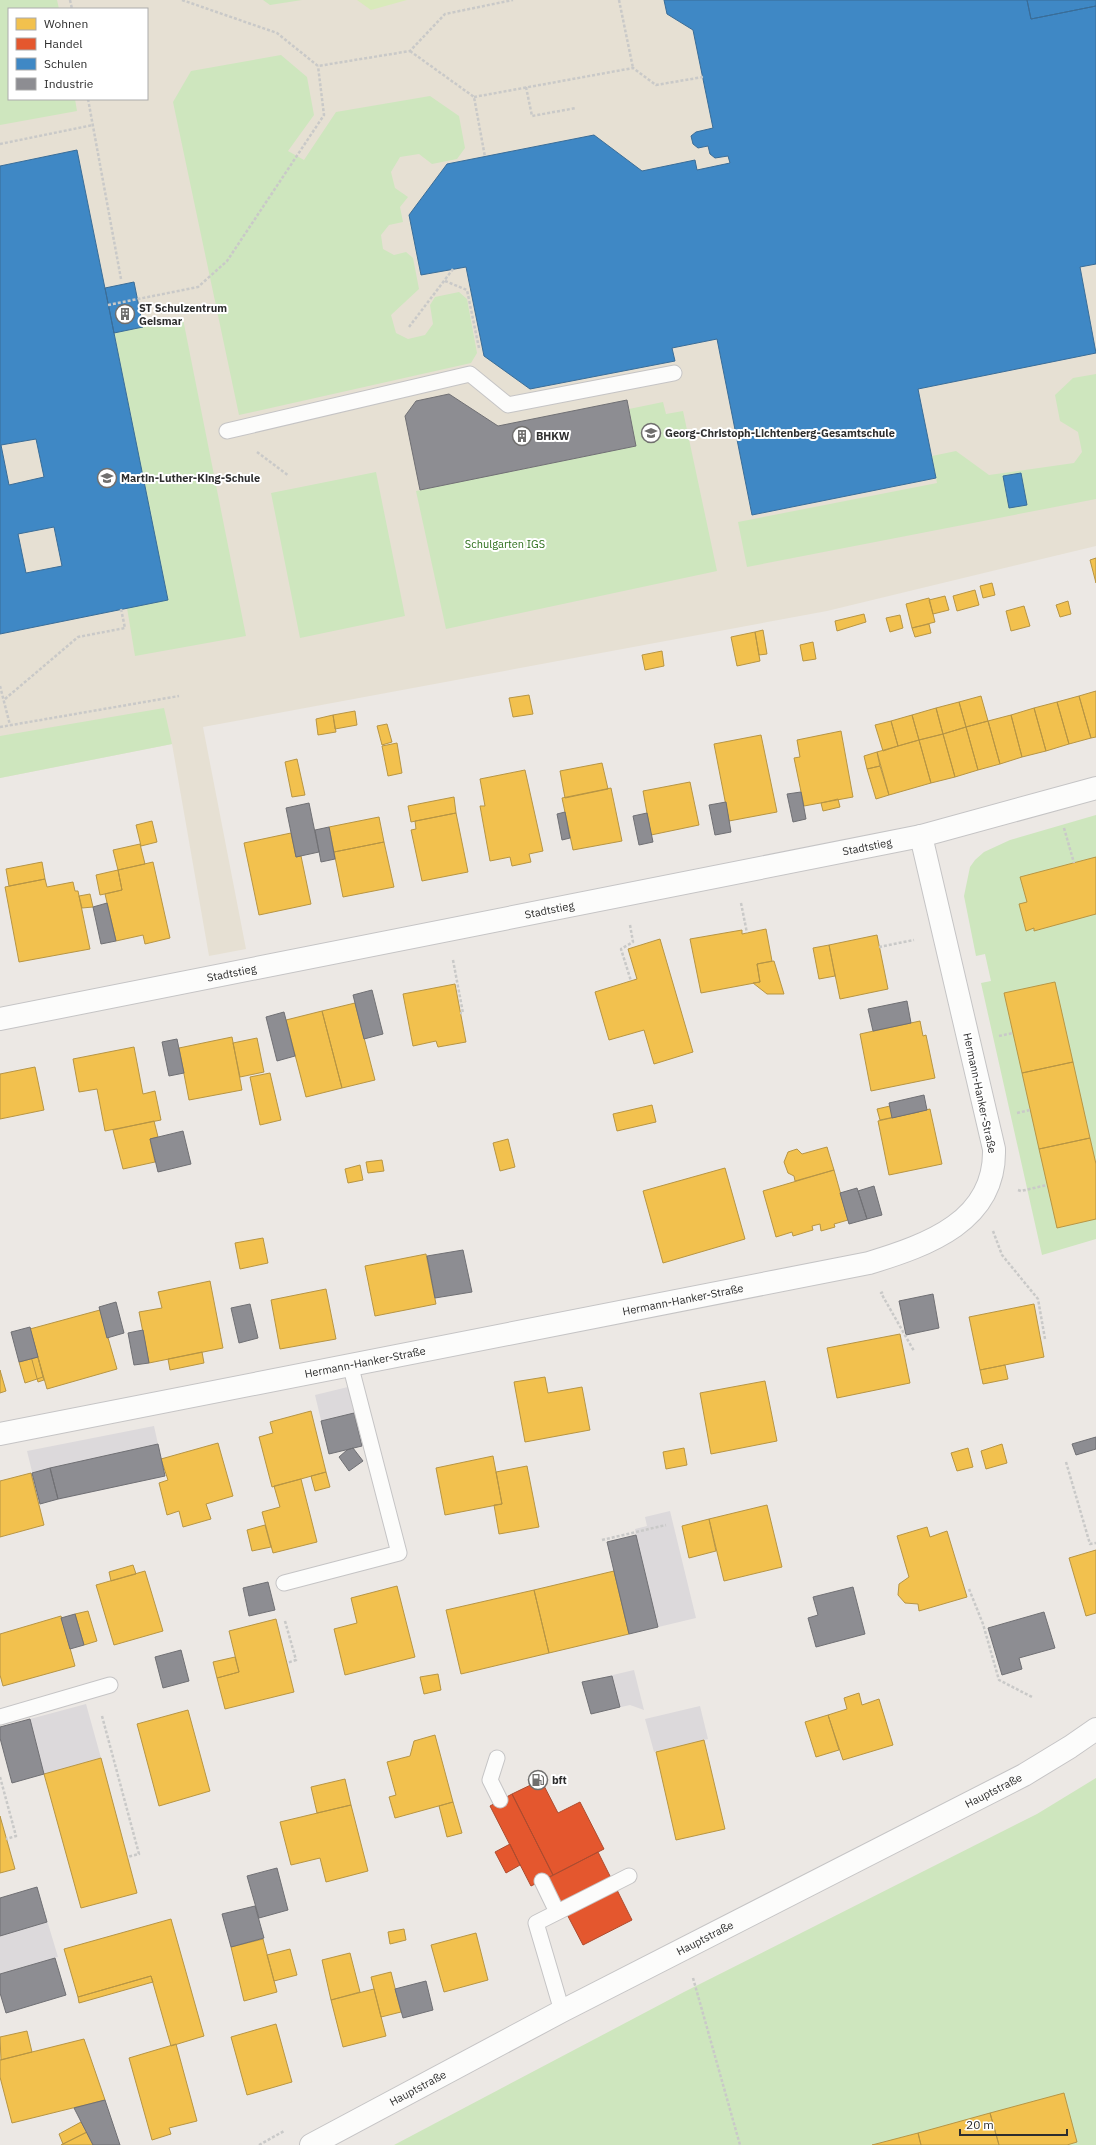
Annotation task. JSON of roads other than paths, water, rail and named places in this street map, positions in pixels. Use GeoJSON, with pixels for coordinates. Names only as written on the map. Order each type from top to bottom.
{"type":"FeatureCollection","features":[{"type":"Feature","properties":{"kind":"street","name":"Stadtstieg"},"geometry":{"type":"LineString","coordinates":[[0,1019],[921,836],[1096,788]]}},
{"type":"Feature","properties":{"kind":"street","name":"Hermann-Hanker-Straße"},"geometry":{"type":"LineString","coordinates":[[0,1434],[870,1263],[898,1254],[935,1238],[954,1227],[971,1213],[982,1198],[990,1182],[994,1165],[994,1149],[921,836]]}},
{"type":"Feature","properties":{"kind":"street","name":"Hauptstraße"},"geometry":{"type":"LineString","coordinates":[[311,2145],[562,2011],[1024,1775],[1070,1748],[1096,1729]]}},
{"type":"Feature","properties":{"kind":"lane"},"geometry":{"type":"LineString","coordinates":[[227,431],[470,374],[508,404],[674,373]]}},
{"type":"Feature","properties":{"kind":"lane"},"geometry":{"type":"LineString","coordinates":[[284,1583],[400,1553],[350,1364]]}},
{"type":"Feature","properties":{"kind":"lane"},"geometry":{"type":"LineString","coordinates":[[0,1717],[110,1685]]}},
{"type":"Feature","properties":{"kind":"lane"},"geometry":{"type":"LineString","coordinates":[[497,1758],[490,1780],[500,1800]]}},
{"type":"Feature","properties":{"kind":"lane"},"geometry":{"type":"LineString","coordinates":[[562,2011],[536,1923],[629,1876]]}},
{"type":"Feature","properties":{"kind":"lane"},"geometry":{"type":"LineString","coordinates":[[542,1881],[558,1912]]}},
{"type":"Feature","properties":{"kind":"place","name":"ST Schulzentrum Geismar"},"geometry":{"type":"Point","coordinates":[125,314]}},
{"type":"Feature","properties":{"kind":"place","name":"Georg-Christoph-Lichtenberg-Gesamtschule"},"geometry":{"type":"Point","coordinates":[651,433]}},
{"type":"Feature","properties":{"kind":"place","name":"BHKW"},"geometry":{"type":"Point","coordinates":[522,436]}},
{"type":"Feature","properties":{"kind":"place","name":"Martin-Luther-King-Schule"},"geometry":{"type":"Point","coordinates":[107,478]}},
{"type":"Feature","properties":{"kind":"place","name":"bft"},"geometry":{"type":"Point","coordinates":[538,1780]}},
{"type":"Feature","properties":{"kind":"park label","name":"Schulgarten IGS"},"geometry":{"type":"Point","coordinates":[505,544]}}]}
